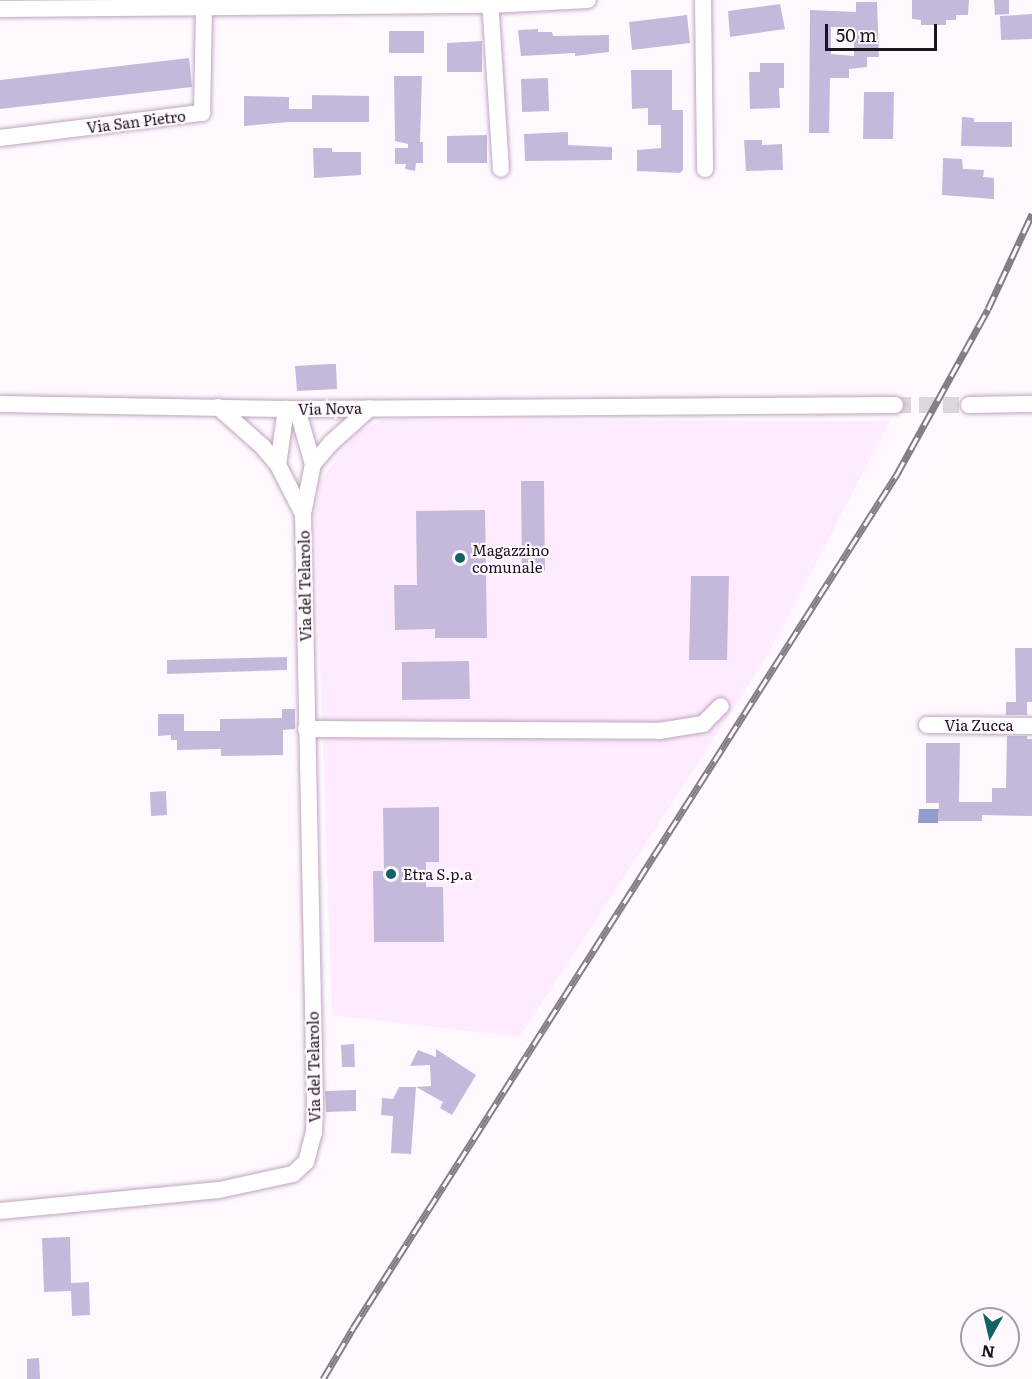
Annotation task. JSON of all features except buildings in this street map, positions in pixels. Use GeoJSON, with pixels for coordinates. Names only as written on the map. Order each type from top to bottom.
{"type":"FeatureCollection","features":[{"type":"Feature","properties":{"kind":"street"},"geometry":{"type":"LineString","coordinates":[[0,9],[588,0]]}},
{"type":"Feature","properties":{"kind":"street"},"geometry":{"type":"LineString","coordinates":[[703,0],[705,169]]}},
{"type":"Feature","properties":{"kind":"street"},"geometry":{"type":"LineString","coordinates":[[490,2],[501,169]]}},
{"type":"Feature","properties":{"kind":"street","name":"Via San Pietro"},"geometry":{"type":"LineString","coordinates":[[0,138],[202,112],[204,7]]}},
{"type":"Feature","properties":{"kind":"street","name":"Via Nova"},"geometry":{"type":"LineString","coordinates":[[0,404],[292,409],[895,405]]}},
{"type":"Feature","properties":{"kind":"street"},"geometry":{"type":"LineString","coordinates":[[969,405],[1032,404]]}},
{"type":"Feature","properties":{"kind":"street"},"geometry":{"type":"LineString","coordinates":[[218,407],[263,447],[278,465],[303,514]]}},
{"type":"Feature","properties":{"kind":"street"},"geometry":{"type":"LineString","coordinates":[[303,514],[313,464],[331,443],[370,408]]}},
{"type":"Feature","properties":{"kind":"street"},"geometry":{"type":"LineString","coordinates":[[278,465],[292,409]]}},
{"type":"Feature","properties":{"kind":"street"},"geometry":{"type":"LineString","coordinates":[[292,409],[313,464]]}},
{"type":"Feature","properties":{"kind":"street","name":"Via del Telarolo"},"geometry":{"type":"LineString","coordinates":[[0,1211],[219,1190],[293,1174],[306,1162],[314,1133],[315,1106],[303,514]]}},
{"type":"Feature","properties":{"kind":"street"},"geometry":{"type":"LineString","coordinates":[[306,729],[659,731],[703,724],[721,706]]}},
{"type":"Feature","properties":{"kind":"street","name":"Via Zucca"},"geometry":{"type":"LineString","coordinates":[[927,725],[1032,726]]}},
{"type":"Feature","properties":{"kind":"shaded area"},"geometry":{"type":"Polygon","coordinates":[[[384,420],[890,421],[768,655],[520,1037],[332,1015],[315,511],[321,481],[340,453],[359,431],[384,420]]]}},
{"type":"Feature","properties":{"kind":"water"},"geometry":{"type":"Polygon","coordinates":[[[919,809],[939,809],[938,823],[918,823],[919,809]]]}},
{"type":"Feature","properties":{"kind":"tunnel"},"geometry":{"type":"LineString","coordinates":[[895,405],[969,405]]}},
{"type":"Feature","properties":{"kind":"railway"},"geometry":{"type":"LineString","coordinates":[[323,1379],[353,1328],[897,474],[988,309],[1032,214]]}},
{"type":"Feature","properties":{"kind":"place","name":"Magazzino comunale"},"geometry":{"type":"Point","coordinates":[460,558]}},
{"type":"Feature","properties":{"kind":"place","name":"Etra S.p.a"},"geometry":{"type":"Point","coordinates":[391,874]}}]}
